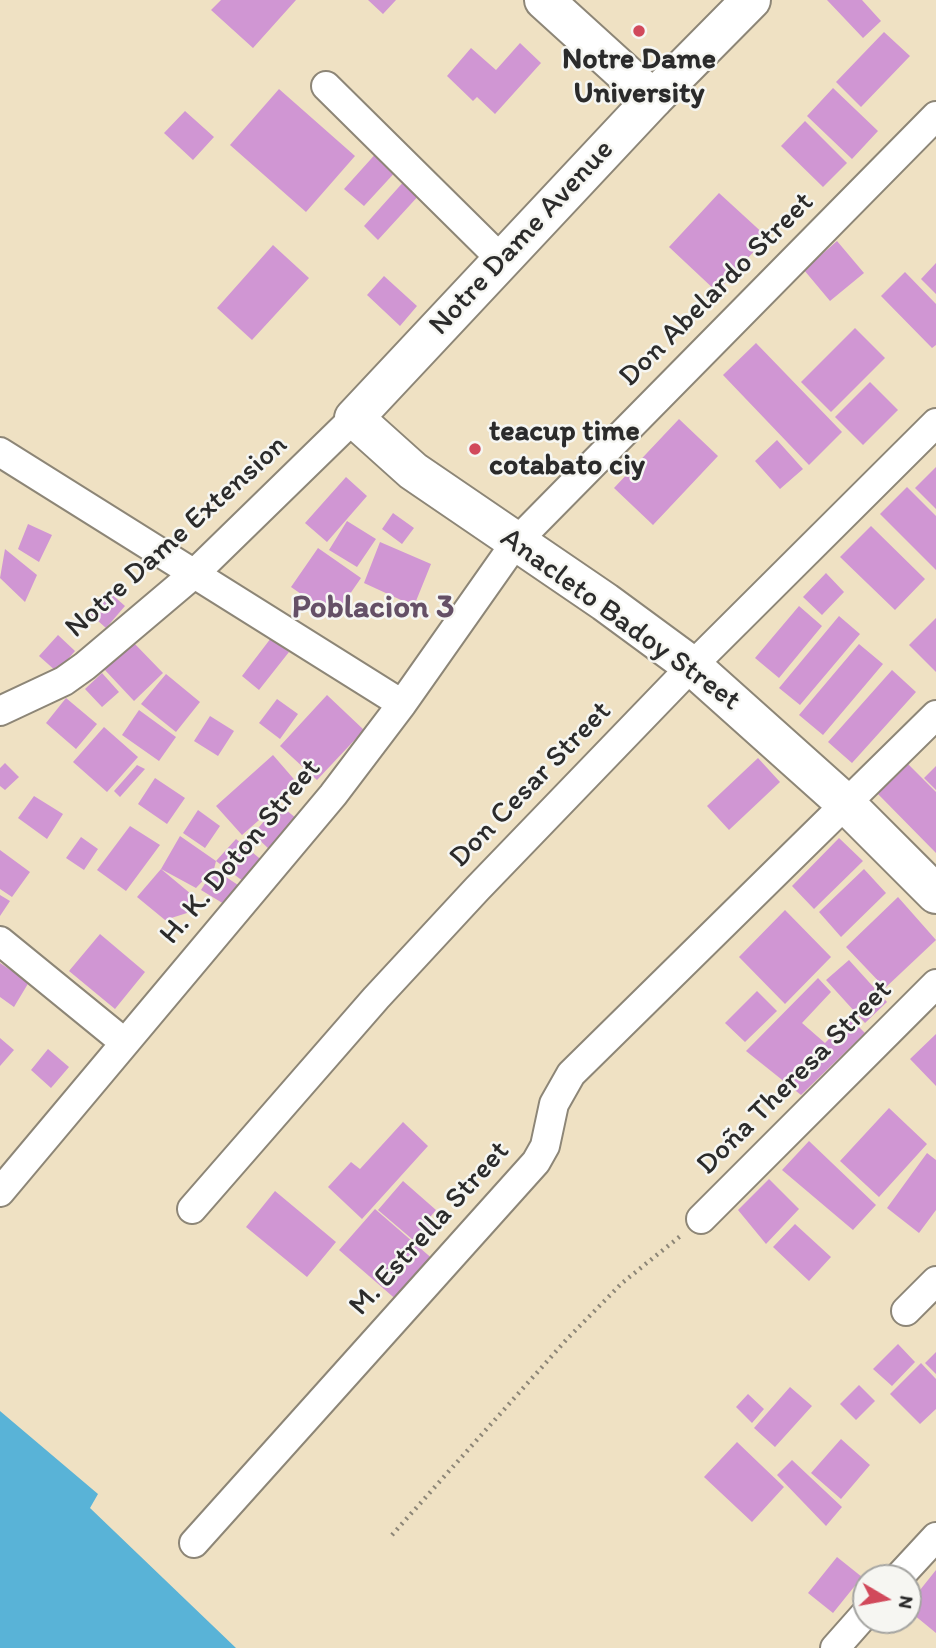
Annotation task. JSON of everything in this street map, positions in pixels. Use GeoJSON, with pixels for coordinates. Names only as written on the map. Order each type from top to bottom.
{"type":"FeatureCollection","features":[{"type":"Feature","properties":{"kind":"main road"},"geometry":{"type":"LineString","coordinates":[[544,0],[653,99]]}},
{"type":"Feature","properties":{"kind":"main road","name":"Notre Dame Avenue"},"geometry":{"type":"LineString","coordinates":[[354,418],[653,99],[751,0]]}},
{"type":"Feature","properties":{"kind":"main road","name":"Anacleto Badoy Street"},"geometry":{"type":"LineString","coordinates":[[354,418],[413,471],[692,666],[844,802],[936,894]]}},
{"type":"Feature","properties":{"kind":"street"},"geometry":{"type":"LineString","coordinates":[[326,86],[502,260]]}},
{"type":"Feature","properties":{"kind":"street","name":"Don Abelardo Street"},"geometry":{"type":"LineString","coordinates":[[516,542],[936,116]]}},
{"type":"Feature","properties":{"kind":"street","name":"Notre Dame Extension"},"geometry":{"type":"LineString","coordinates":[[0,711],[64,681],[195,573],[354,418]]}},
{"type":"Feature","properties":{"kind":"street","name":"Don Cesar Street"},"geometry":{"type":"LineString","coordinates":[[192,1209],[376,998],[692,666],[936,423]]}},
{"type":"Feature","properties":{"kind":"street"},"geometry":{"type":"LineString","coordinates":[[0,452],[402,704]]}},
{"type":"Feature","properties":{"kind":"street","name":"H. K. Doton Street"},"geometry":{"type":"LineString","coordinates":[[0,1192],[333,795],[402,704],[516,542]]}},
{"type":"Feature","properties":{"kind":"street","name":"M. Estrella Street"},"geometry":{"type":"LineString","coordinates":[[194,1543],[536,1162],[545,1146],[554,1104],[572,1074],[844,802],[936,715]]}},
{"type":"Feature","properties":{"kind":"street"},"geometry":{"type":"LineString","coordinates":[[0,941],[125,1044]]}},
{"type":"Feature","properties":{"kind":"street","name":"Doña Theresa Street"},"geometry":{"type":"LineString","coordinates":[[701,1219],[936,984]]}},
{"type":"Feature","properties":{"kind":"street"},"geometry":{"type":"LineString","coordinates":[[906,1311],[936,1281]]}},
{"type":"Feature","properties":{"kind":"street"},"geometry":{"type":"LineString","coordinates":[[911,1564],[936,1537]]}},
{"type":"Feature","properties":{"kind":"street"},"geometry":{"type":"LineString","coordinates":[[835,1648],[852,1629]]}},
{"type":"Feature","properties":{"kind":"path"},"geometry":{"type":"LineString","coordinates":[[392,1535],[567,1339],[622,1283],[701,1219]]}},
{"type":"Feature","properties":{"kind":"water"},"geometry":{"type":"Polygon","coordinates":[[[0,1411],[98,1494],[90,1508],[236,1648],[0,1648],[0,1411]]]}},
{"type":"Feature","properties":{"kind":"building"},"geometry":{"type":"Polygon","coordinates":[[[221,0],[296,0],[253,48],[211,10],[221,0]]]}},
{"type":"Feature","properties":{"kind":"building"},"geometry":{"type":"Polygon","coordinates":[[[368,0],[396,0],[383,14],[368,0]]]}},
{"type":"Feature","properties":{"kind":"building"},"geometry":{"type":"Polygon","coordinates":[[[827,0],[862,0],[881,21],[863,38],[827,0]]]}},
{"type":"Feature","properties":{"kind":"building"},"geometry":{"type":"Polygon","coordinates":[[[884,32],[910,56],[861,107],[836,82],[884,32]]]}},
{"type":"Feature","properties":{"kind":"building"},"geometry":{"type":"Polygon","coordinates":[[[520,43],[541,63],[495,114],[477,97],[473,101],[447,76],[471,48],[496,70],[520,43]]]}},
{"type":"Feature","properties":{"kind":"building"},"geometry":{"type":"Polygon","coordinates":[[[833,88],[878,131],[852,159],[807,116],[833,88]]]}},
{"type":"Feature","properties":{"kind":"building"},"geometry":{"type":"Polygon","coordinates":[[[279,89],[355,156],[306,212],[230,145],[279,89]]]}},
{"type":"Feature","properties":{"kind":"building"},"geometry":{"type":"Polygon","coordinates":[[[185,111],[214,137],[193,160],[164,133],[185,111]]]}},
{"type":"Feature","properties":{"kind":"building"},"geometry":{"type":"Polygon","coordinates":[[[805,121],[847,163],[823,187],[781,146],[805,121]]]}},
{"type":"Feature","properties":{"kind":"building"},"geometry":{"type":"Polygon","coordinates":[[[379,150],[399,168],[364,206],[344,189],[379,150]]]}},
{"type":"Feature","properties":{"kind":"building"},"geometry":{"type":"Polygon","coordinates":[[[406,179],[421,193],[378,240],[364,226],[406,179]]]}},
{"type":"Feature","properties":{"kind":"building"},"geometry":{"type":"Polygon","coordinates":[[[719,193],[767,237],[717,292],[669,247],[719,193]]]}},
{"type":"Feature","properties":{"kind":"building"},"geometry":{"type":"Polygon","coordinates":[[[837,241],[864,273],[830,301],[804,270],[837,241]]]}},
{"type":"Feature","properties":{"kind":"building"},"geometry":{"type":"Polygon","coordinates":[[[273,245],[309,278],[252,340],[217,308],[273,245]]]}},
{"type":"Feature","properties":{"kind":"building"},"geometry":{"type":"Polygon","coordinates":[[[936,263],[936,294],[921,279],[936,263]]]}},
{"type":"Feature","properties":{"kind":"building"},"geometry":{"type":"Polygon","coordinates":[[[905,272],[936,304],[936,345],[932,348],[881,296],[905,272]]]}},
{"type":"Feature","properties":{"kind":"building"},"geometry":{"type":"Polygon","coordinates":[[[384,276],[417,306],[400,326],[367,295],[384,276]]]}},
{"type":"Feature","properties":{"kind":"building"},"geometry":{"type":"Polygon","coordinates":[[[855,328],[885,358],[831,412],[801,382],[855,328]]]}},
{"type":"Feature","properties":{"kind":"building"},"geometry":{"type":"Polygon","coordinates":[[[756,343],[842,432],[809,465],[723,375],[756,343]]]}},
{"type":"Feature","properties":{"kind":"building"},"geometry":{"type":"Polygon","coordinates":[[[870,382],[898,410],[863,445],[835,417],[870,382]]]}},
{"type":"Feature","properties":{"kind":"building"},"geometry":{"type":"Polygon","coordinates":[[[679,419],[718,456],[653,525],[614,488],[679,419]]]}},
{"type":"Feature","properties":{"kind":"building"},"geometry":{"type":"Polygon","coordinates":[[[777,440],[803,469],[780,489],[755,461],[777,440]]]}},
{"type":"Feature","properties":{"kind":"building"},"geometry":{"type":"Polygon","coordinates":[[[936,467],[936,509],[915,488],[936,467]]]}},
{"type":"Feature","properties":{"kind":"building"},"geometry":{"type":"Polygon","coordinates":[[[346,477],[367,496],[327,542],[305,523],[346,477]]]}},
{"type":"Feature","properties":{"kind":"building"},"geometry":{"type":"Polygon","coordinates":[[[907,487],[936,516],[936,570],[880,514],[907,487]]]}},
{"type":"Feature","properties":{"kind":"building"},"geometry":{"type":"Polygon","coordinates":[[[393,513],[414,528],[402,544],[382,529],[393,513]]]}},
{"type":"Feature","properties":{"kind":"building"},"geometry":{"type":"Polygon","coordinates":[[[347,521],[376,539],[357,567],[329,550],[347,521]]]}},
{"type":"Feature","properties":{"kind":"building"},"geometry":{"type":"Polygon","coordinates":[[[28,524],[52,535],[39,562],[18,549],[28,524]]]}},
{"type":"Feature","properties":{"kind":"building"},"geometry":{"type":"Polygon","coordinates":[[[871,526],[925,579],[895,610],[840,557],[871,526]]]}},
{"type":"Feature","properties":{"kind":"building"},"geometry":{"type":"Polygon","coordinates":[[[380,542],[431,564],[414,606],[364,583],[380,542]]]}},
{"type":"Feature","properties":{"kind":"building"},"geometry":{"type":"Polygon","coordinates":[[[318,548],[361,578],[334,617],[291,587],[318,548]]]}},
{"type":"Feature","properties":{"kind":"building"},"geometry":{"type":"Polygon","coordinates":[[[5,549],[37,575],[25,602],[0,578],[5,549]]]}},
{"type":"Feature","properties":{"kind":"building"},"geometry":{"type":"Polygon","coordinates":[[[826,573],[844,592],[822,615],[803,597],[826,573]]]}},
{"type":"Feature","properties":{"kind":"building"},"geometry":{"type":"Polygon","coordinates":[[[108,591],[125,606],[106,628],[89,613],[108,591]]]}},
{"type":"Feature","properties":{"kind":"building"},"geometry":{"type":"Polygon","coordinates":[[[799,606],[822,626],[779,678],[755,658],[799,606]]]}},
{"type":"Feature","properties":{"kind":"building"},"geometry":{"type":"Polygon","coordinates":[[[839,616],[860,634],[800,705],[779,688],[839,616]]]}},
{"type":"Feature","properties":{"kind":"building"},"geometry":{"type":"Polygon","coordinates":[[[936,618],[936,672],[909,645],[936,618]]]}},
{"type":"Feature","properties":{"kind":"building"},"geometry":{"type":"Polygon","coordinates":[[[58,635],[75,651],[57,672],[39,656],[58,635]]]}},
{"type":"Feature","properties":{"kind":"building"},"geometry":{"type":"Polygon","coordinates":[[[271,638],[289,652],[259,690],[242,676],[271,638]]]}},
{"type":"Feature","properties":{"kind":"building"},"geometry":{"type":"Polygon","coordinates":[[[133,642],[163,673],[134,701],[104,669],[133,642]]]}},
{"type":"Feature","properties":{"kind":"building"},"geometry":{"type":"Polygon","coordinates":[[[859,644],[883,664],[823,735],[799,715],[859,644]]]}},
{"type":"Feature","properties":{"kind":"building"},"geometry":{"type":"Polygon","coordinates":[[[892,670],[916,692],[852,763],[828,742],[892,670]]]}},
{"type":"Feature","properties":{"kind":"building"},"geometry":{"type":"Polygon","coordinates":[[[102,673],[119,692],[102,707],[85,689],[102,673]]]}},
{"type":"Feature","properties":{"kind":"building"},"geometry":{"type":"Polygon","coordinates":[[[166,674],[200,702],[176,732],[141,704],[166,674]]]}},
{"type":"Feature","properties":{"kind":"building"},"geometry":{"type":"Polygon","coordinates":[[[327,695],[364,730],[317,780],[280,746],[327,695]]]}},
{"type":"Feature","properties":{"kind":"building"},"geometry":{"type":"Polygon","coordinates":[[[66,698],[97,724],[76,749],[46,723],[66,698]]]}},
{"type":"Feature","properties":{"kind":"building"},"geometry":{"type":"Polygon","coordinates":[[[277,699],[298,714],[280,739],[259,723],[277,699]]]}},
{"type":"Feature","properties":{"kind":"building"},"geometry":{"type":"Polygon","coordinates":[[[139,710],[176,737],[159,761],[122,735],[139,710]]]}},
{"type":"Feature","properties":{"kind":"building"},"geometry":{"type":"Polygon","coordinates":[[[210,716],[234,731],[218,756],[194,741],[210,716]]]}},
{"type":"Feature","properties":{"kind":"building"},"geometry":{"type":"Polygon","coordinates":[[[104,727],[138,757],[107,792],[73,762],[104,727]]]}},
{"type":"Feature","properties":{"kind":"building"},"geometry":{"type":"Polygon","coordinates":[[[273,755],[299,785],[242,835],[216,806],[273,755]]]}},
{"type":"Feature","properties":{"kind":"building"},"geometry":{"type":"Polygon","coordinates":[[[758,758],[780,782],[729,830],[707,806],[758,758]]]}},
{"type":"Feature","properties":{"kind":"building"},"geometry":{"type":"Polygon","coordinates":[[[5,763],[19,777],[5,790],[0,786],[0,768],[5,763]]]}},
{"type":"Feature","properties":{"kind":"building"},"geometry":{"type":"Polygon","coordinates":[[[907,763],[936,792],[936,853],[877,793],[907,763]]]}},
{"type":"Feature","properties":{"kind":"building"},"geometry":{"type":"Polygon","coordinates":[[[137,765],[145,769],[120,797],[114,791],[137,765]]]}},
{"type":"Feature","properties":{"kind":"building"},"geometry":{"type":"Polygon","coordinates":[[[936,766],[936,790],[924,778],[936,766]]]}},
{"type":"Feature","properties":{"kind":"building"},"geometry":{"type":"Polygon","coordinates":[[[155,778],[185,798],[167,824],[138,804],[155,778]]]}},
{"type":"Feature","properties":{"kind":"building"},"geometry":{"type":"Polygon","coordinates":[[[34,796],[63,814],[47,839],[18,818],[34,796]]]}},
{"type":"Feature","properties":{"kind":"building"},"geometry":{"type":"Polygon","coordinates":[[[279,804],[297,819],[270,850],[253,834],[279,804]]]}},
{"type":"Feature","properties":{"kind":"building"},"geometry":{"type":"Polygon","coordinates":[[[198,810],[220,826],[205,848],[183,833],[198,810]]]}},
{"type":"Feature","properties":{"kind":"building"},"geometry":{"type":"Polygon","coordinates":[[[130,826],[160,845],[126,891],[97,870],[130,826]]]}},
{"type":"Feature","properties":{"kind":"building"},"geometry":{"type":"Polygon","coordinates":[[[180,836],[216,861],[214,869],[196,888],[161,869],[180,836]]]}},
{"type":"Feature","properties":{"kind":"building"},"geometry":{"type":"Polygon","coordinates":[[[81,837],[98,849],[84,870],[66,858],[81,837]]]}},
{"type":"Feature","properties":{"kind":"building"},"geometry":{"type":"Polygon","coordinates":[[[839,838],[863,861],[814,909],[792,886],[839,838]]]}},
{"type":"Feature","properties":{"kind":"building"},"geometry":{"type":"Polygon","coordinates":[[[236,839],[264,862],[247,884],[216,861],[236,839]]]}},
{"type":"Feature","properties":{"kind":"building"},"geometry":{"type":"Polygon","coordinates":[[[0,850],[30,872],[12,897],[0,889],[0,850]]]}},
{"type":"Feature","properties":{"kind":"building"},"geometry":{"type":"Polygon","coordinates":[[[161,869],[191,894],[187,913],[165,920],[137,897],[161,869]]]}},
{"type":"Feature","properties":{"kind":"building"},"geometry":{"type":"Polygon","coordinates":[[[214,869],[241,887],[229,907],[201,890],[214,869]]]}},
{"type":"Feature","properties":{"kind":"building"},"geometry":{"type":"Polygon","coordinates":[[[864,869],[886,893],[841,937],[819,912],[864,869]]]}},
{"type":"Feature","properties":{"kind":"building"},"geometry":{"type":"Polygon","coordinates":[[[0,895],[10,901],[0,916],[0,895]]]}},
{"type":"Feature","properties":{"kind":"building"},"geometry":{"type":"Polygon","coordinates":[[[898,897],[936,940],[885,988],[846,947],[898,897]]]}},
{"type":"Feature","properties":{"kind":"building"},"geometry":{"type":"Polygon","coordinates":[[[785,910],[831,957],[785,1004],[739,957],[785,910]]]}},
{"type":"Feature","properties":{"kind":"building"},"geometry":{"type":"Polygon","coordinates":[[[100,934],[145,972],[115,1009],[69,971],[100,934]]]}},
{"type":"Feature","properties":{"kind":"building"},"geometry":{"type":"Polygon","coordinates":[[[849,960],[887,1002],[865,1023],[826,980],[849,960]]]}},
{"type":"Feature","properties":{"kind":"building"},"geometry":{"type":"Polygon","coordinates":[[[0,963],[29,982],[14,1007],[0,997],[0,963]]]}},
{"type":"Feature","properties":{"kind":"building"},"geometry":{"type":"Polygon","coordinates":[[[818,978],[831,992],[802,1023],[825,1043],[850,1018],[865,1033],[801,1095],[746,1051],[818,978]]]}},
{"type":"Feature","properties":{"kind":"building"},"geometry":{"type":"Polygon","coordinates":[[[757,991],[777,1011],[745,1042],[725,1023],[757,991]]]}},
{"type":"Feature","properties":{"kind":"building"},"geometry":{"type":"Polygon","coordinates":[[[936,1034],[936,1086],[910,1059],[936,1034]]]}},
{"type":"Feature","properties":{"kind":"building"},"geometry":{"type":"Polygon","coordinates":[[[0,1038],[14,1050],[0,1066],[0,1038]]]}},
{"type":"Feature","properties":{"kind":"building"},"geometry":{"type":"Polygon","coordinates":[[[48,1049],[69,1067],[51,1088],[31,1070],[48,1049]]]}},
{"type":"Feature","properties":{"kind":"building"},"geometry":{"type":"Polygon","coordinates":[[[889,1108],[927,1144],[879,1197],[840,1161],[889,1108]]]}},
{"type":"Feature","properties":{"kind":"building"},"geometry":{"type":"Polygon","coordinates":[[[403,1122],[428,1146],[362,1219],[328,1187],[351,1162],[360,1169],[403,1122]]]}},
{"type":"Feature","properties":{"kind":"building"},"geometry":{"type":"Polygon","coordinates":[[[809,1141],[876,1205],[853,1230],[782,1170],[809,1141]]]}},
{"type":"Feature","properties":{"kind":"building"},"geometry":{"type":"Polygon","coordinates":[[[927,1153],[936,1160],[936,1210],[919,1233],[887,1208],[927,1153]]]}},
{"type":"Feature","properties":{"kind":"building"},"geometry":{"type":"Polygon","coordinates":[[[769,1179],[799,1209],[766,1244],[738,1210],[769,1179]]]}},
{"type":"Feature","properties":{"kind":"building"},"geometry":{"type":"Polygon","coordinates":[[[403,1181],[436,1210],[426,1222],[433,1229],[419,1245],[378,1210],[403,1181]]]}},
{"type":"Feature","properties":{"kind":"building"},"geometry":{"type":"Polygon","coordinates":[[[275,1191],[336,1242],[307,1277],[246,1227],[275,1191]]]}},
{"type":"Feature","properties":{"kind":"building"},"geometry":{"type":"Polygon","coordinates":[[[375,1209],[435,1261],[399,1302],[339,1250],[375,1209]]]}},
{"type":"Feature","properties":{"kind":"building"},"geometry":{"type":"Polygon","coordinates":[[[795,1224],[831,1257],[809,1281],[773,1247],[795,1224]]]}},
{"type":"Feature","properties":{"kind":"building"},"geometry":{"type":"Polygon","coordinates":[[[898,1344],[915,1362],[892,1386],[873,1369],[898,1344]]]}},
{"type":"Feature","properties":{"kind":"building"},"geometry":{"type":"Polygon","coordinates":[[[936,1352],[936,1374],[925,1363],[936,1352]]]}},
{"type":"Feature","properties":{"kind":"building"},"geometry":{"type":"Polygon","coordinates":[[[921,1363],[936,1379],[936,1409],[920,1424],[890,1394],[921,1363]]]}},
{"type":"Feature","properties":{"kind":"building"},"geometry":{"type":"Polygon","coordinates":[[[859,1385],[875,1401],[856,1420],[840,1404],[859,1385]]]}},
{"type":"Feature","properties":{"kind":"building"},"geometry":{"type":"Polygon","coordinates":[[[790,1387],[812,1406],[775,1447],[754,1428],[790,1387]]]}},
{"type":"Feature","properties":{"kind":"building"},"geometry":{"type":"Polygon","coordinates":[[[748,1394],[764,1409],[752,1423],[736,1407],[748,1394]]]}},
{"type":"Feature","properties":{"kind":"building"},"geometry":{"type":"Polygon","coordinates":[[[841,1439],[870,1465],[841,1499],[811,1473],[841,1439]]]}},
{"type":"Feature","properties":{"kind":"building"},"geometry":{"type":"Polygon","coordinates":[[[737,1442],[784,1487],[752,1522],[704,1477],[737,1442]]]}},
{"type":"Feature","properties":{"kind":"building"},"geometry":{"type":"Polygon","coordinates":[[[792,1460],[842,1507],[826,1526],[777,1475],[792,1460]]]}},
{"type":"Feature","properties":{"kind":"building"},"geometry":{"type":"Polygon","coordinates":[[[837,1557],[852,1569],[852,1589],[833,1613],[808,1593],[837,1557]]]}},
{"type":"Feature","properties":{"kind":"building"},"geometry":{"type":"Polygon","coordinates":[[[936,1570],[936,1633],[922,1622],[922,1588],[936,1570]]]}},
{"type":"Feature","properties":{"kind":"place","name":"Notre Dame University"},"geometry":{"type":"Point","coordinates":[639,31]}},
{"type":"Feature","properties":{"kind":"place","name":"teacup time cotabato ciy"},"geometry":{"type":"Point","coordinates":[475,449]}},
{"type":"Feature","properties":{"kind":"district","name":"Poblacion 3"},"geometry":{"type":"Point","coordinates":[373,609]}}]}
